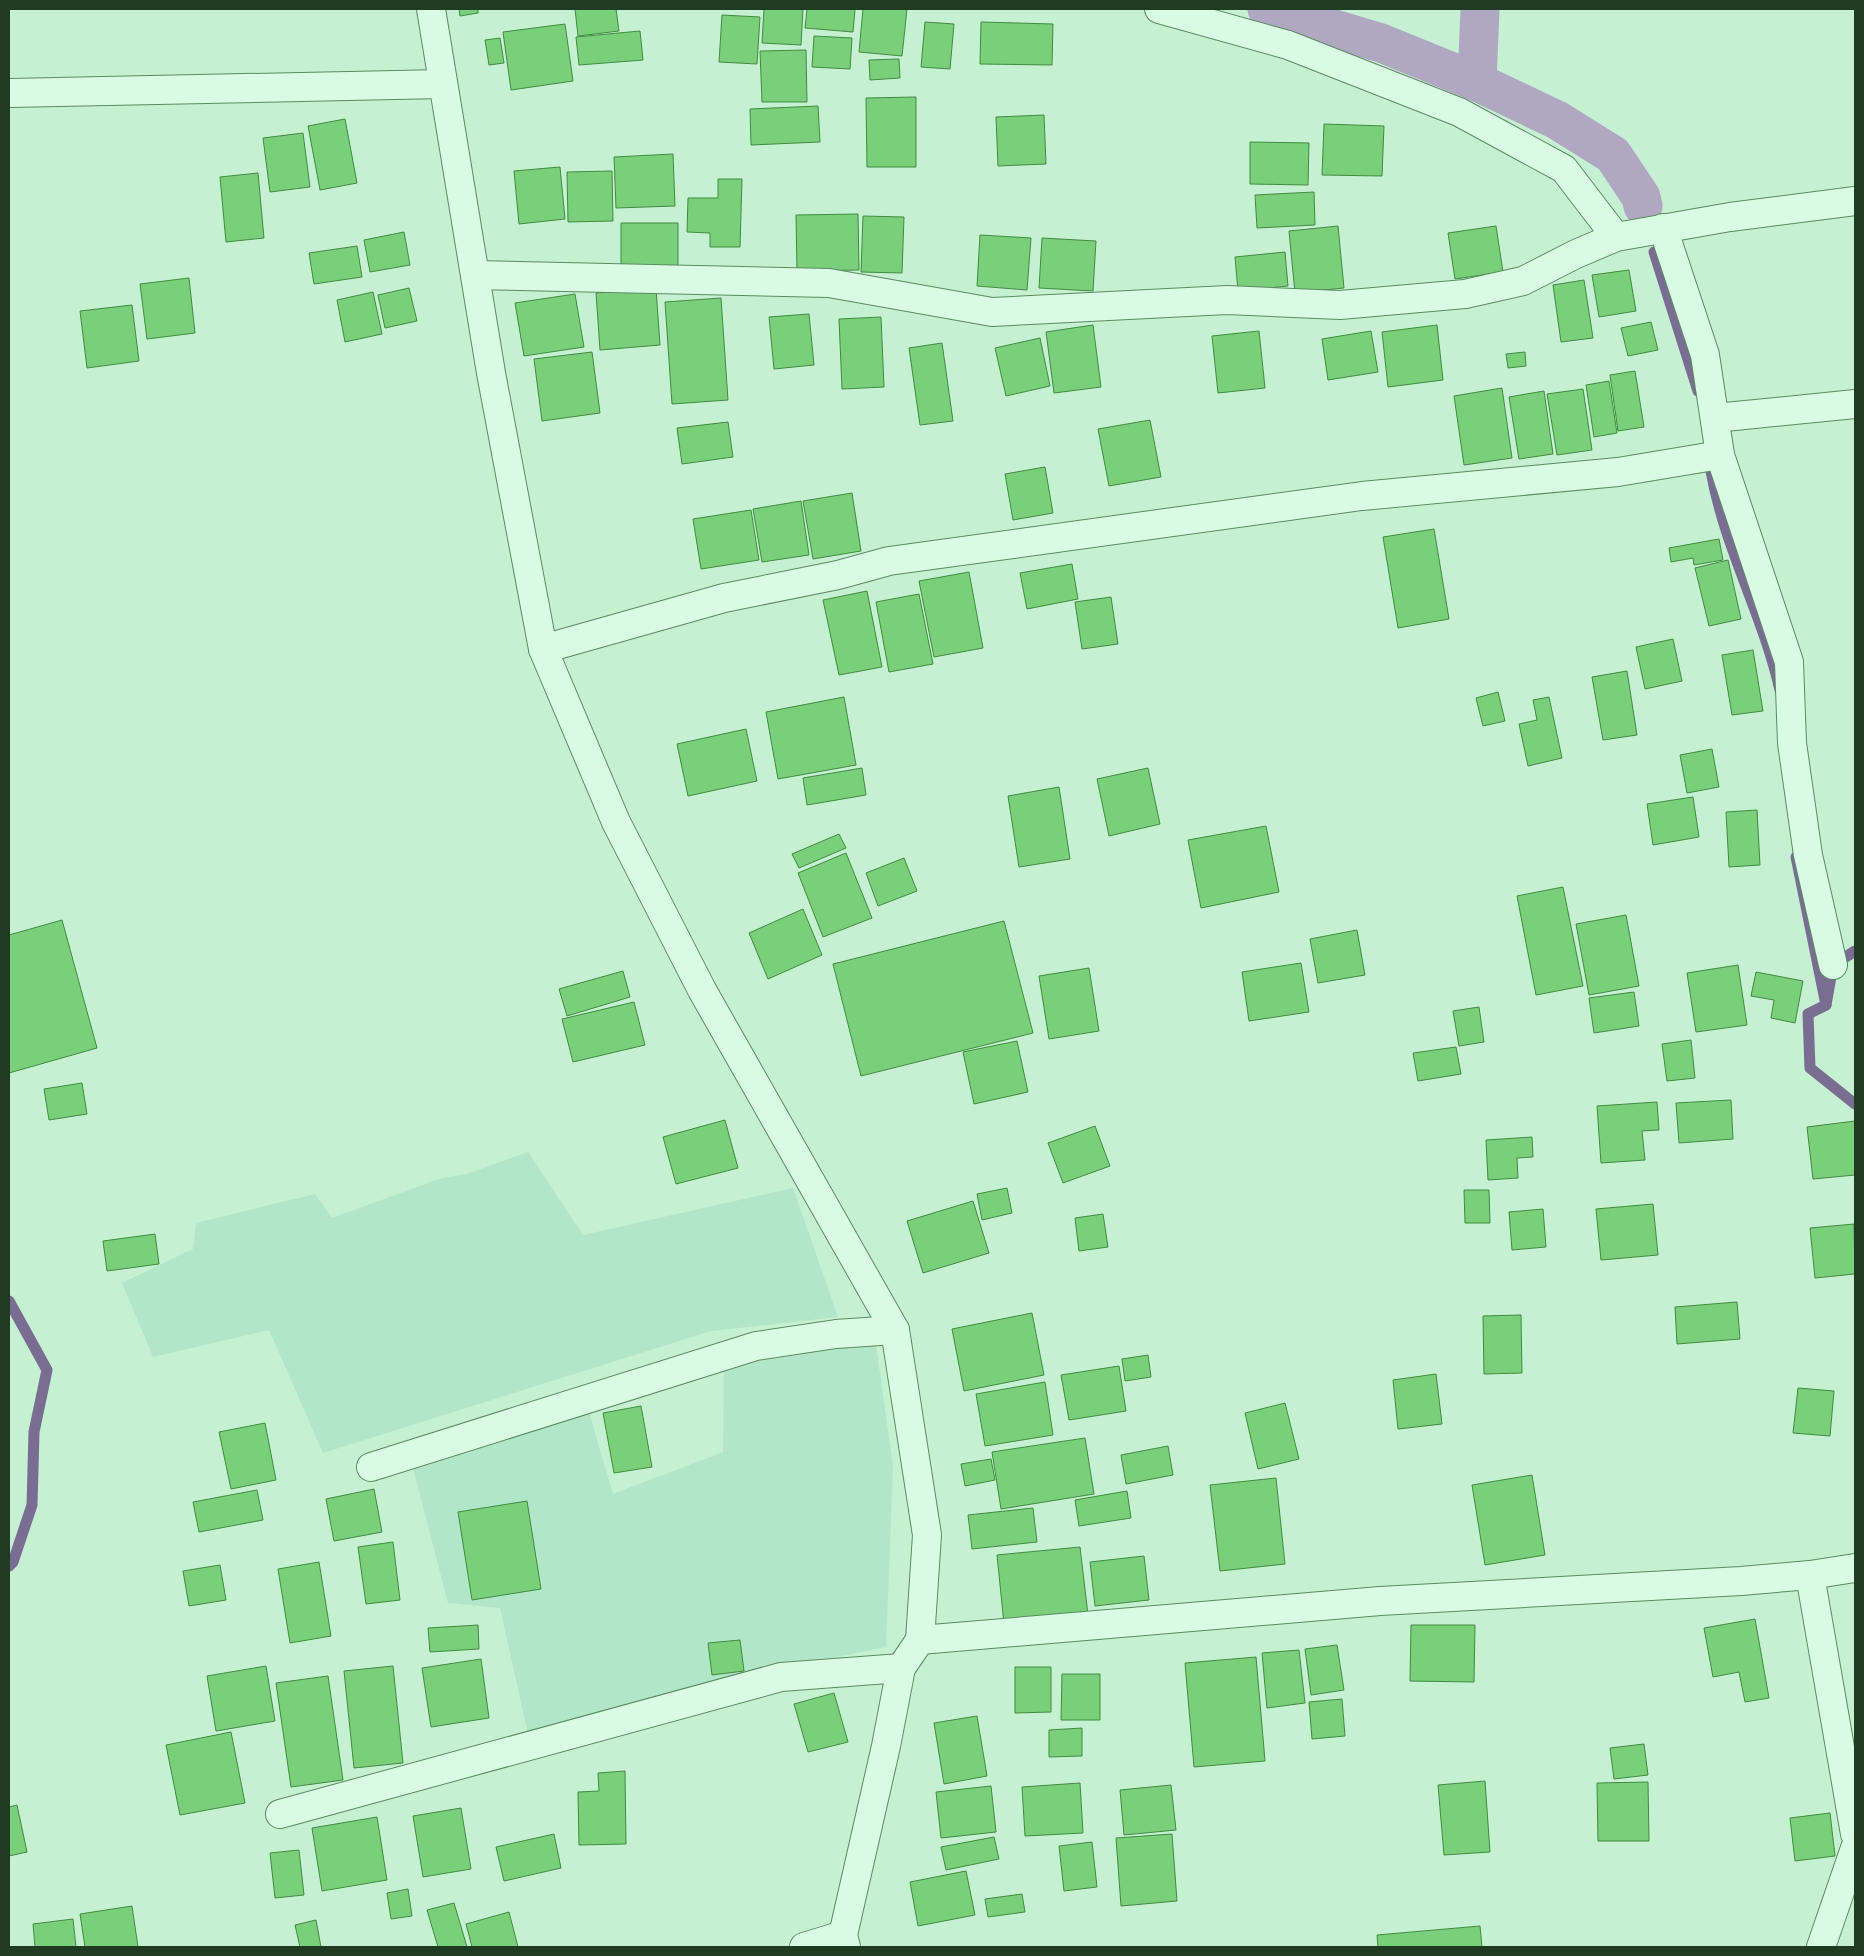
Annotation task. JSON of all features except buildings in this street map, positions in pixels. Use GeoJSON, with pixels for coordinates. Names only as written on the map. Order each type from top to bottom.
{"type":"FeatureCollection","features":[{"type":"Feature","properties":{"kind":"street"},"geometry":{"type":"LineString","coordinates":[[431,9],[491,372],[543,649],[616,822],[702,990],[895,1330],[926,1535],[920,1640],[901,1668],[844,1941],[804,1947]]}},
{"type":"Feature","properties":{"kind":"street"},"geometry":{"type":"LineString","coordinates":[[1159,9],[1288,45],[1459,112],[1564,169],[1616,237]]}},
{"type":"Feature","properties":{"kind":"street"},"geometry":{"type":"LineString","coordinates":[[9,93],[443,84]]}},
{"type":"Feature","properties":{"kind":"street"},"geometry":{"type":"LineString","coordinates":[[475,276],[829,283],[992,312],[1227,300],[1340,305],[1465,294],[1523,281],[1576,254],[1616,237],[1663,228],[1855,201]]}},
{"type":"Feature","properties":{"kind":"street"},"geometry":{"type":"LineString","coordinates":[[1663,228],[1704,355],[1720,455],[1789,662],[1792,743],[1808,855],[1834,965]]}},
{"type":"Feature","properties":{"kind":"street"},"geometry":{"type":"LineString","coordinates":[[1715,418],[1855,404]]}},
{"type":"Feature","properties":{"kind":"street"},"geometry":{"type":"LineString","coordinates":[[543,649],[724,598],[838,575],[890,560],[1362,496],[1618,472],[1720,455]]}},
{"type":"Feature","properties":{"kind":"street"},"geometry":{"type":"LineString","coordinates":[[371,1467],[756,1346],[836,1334],[895,1330]]}},
{"type":"Feature","properties":{"kind":"street"},"geometry":{"type":"LineString","coordinates":[[920,1640],[1380,1601],[1742,1581],[1810,1575],[1855,1568]]}},
{"type":"Feature","properties":{"kind":"street"},"geometry":{"type":"LineString","coordinates":[[1810,1575],[1855,1834]]}},
{"type":"Feature","properties":{"kind":"street"},"geometry":{"type":"LineString","coordinates":[[280,1814],[781,1677],[901,1668]]}},
{"type":"Feature","properties":{"kind":"street"},"geometry":{"type":"LineString","coordinates":[[1821,1947],[1855,1848]]}},
{"type":"Feature","properties":{"kind":"green space"},"geometry":{"type":"Polygon","coordinates":[[[528,1152],[583,1235],[793,1188],[838,1317],[711,1331],[323,1453],[269,1330],[153,1357],[122,1283],[193,1249],[196,1223],[315,1194],[332,1218],[442,1178],[467,1174],[528,1152]]]}},
{"type":"Feature","properties":{"kind":"green space"},"geometry":{"type":"Polygon","coordinates":[[[876,1344],[893,1467],[886,1647],[770,1671],[528,1734],[500,1608],[448,1603],[413,1468],[588,1409],[613,1494],[723,1452],[724,1368],[786,1351],[876,1344]]]}},
{"type":"Feature","properties":{"kind":"waterway"},"geometry":{"type":"LineString","coordinates":[[1267,9],[1381,43],[1477,82],[1557,120],[1613,155],[1641,197],[1643,206]]}},
{"type":"Feature","properties":{"kind":"waterway"},"geometry":{"type":"LineString","coordinates":[[1477,82],[1480,9]]}},
{"type":"Feature","properties":{"kind":"waterway"},"geometry":{"type":"LineString","coordinates":[[1654,252],[1698,391]]}},
{"type":"Feature","properties":{"kind":"waterway"},"geometry":{"type":"LineString","coordinates":[[1711,471],[1725,526],[1764,635],[1780,690]]}},
{"type":"Feature","properties":{"kind":"waterway"},"geometry":{"type":"LineString","coordinates":[[1796,857],[1826,1005]]}},
{"type":"Feature","properties":{"kind":"waterway"},"geometry":{"type":"LineString","coordinates":[[1855,951],[1833,965],[1826,1005],[1808,1014],[1810,1068],[1855,1104]]}},
{"type":"Feature","properties":{"kind":"waterway"},"geometry":{"type":"LineString","coordinates":[[9,1301],[47,1370],[34,1432],[32,1505],[13,1562],[9,1566]]}}]}
